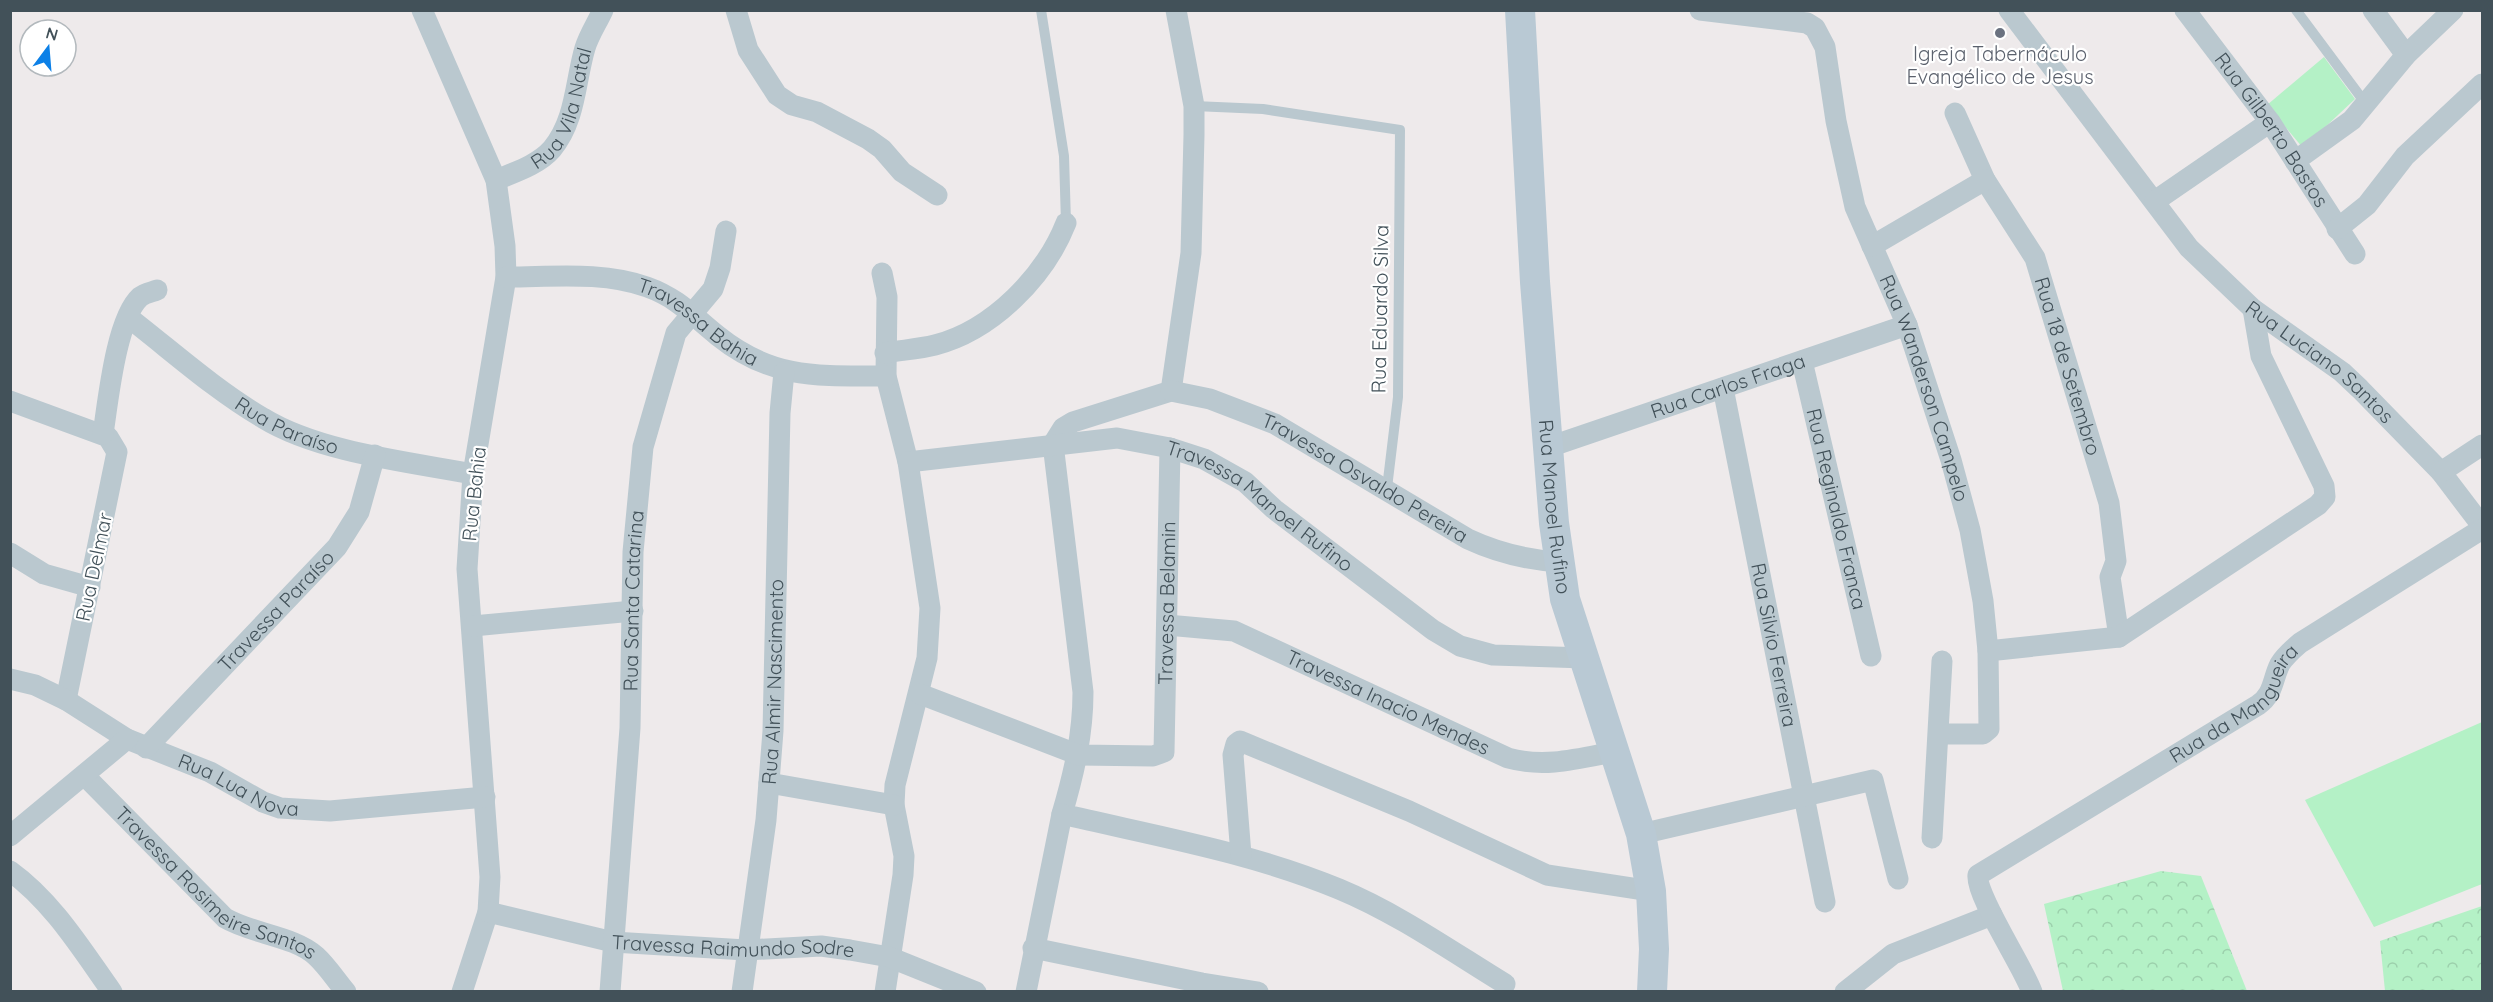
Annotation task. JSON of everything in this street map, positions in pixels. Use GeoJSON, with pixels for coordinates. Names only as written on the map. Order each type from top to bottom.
{"type":"FeatureCollection","features":[{"type":"Feature","properties":{"kind":"main road","name":"Rua Manoel Rufino"},"geometry":{"type":"LineString","coordinates":[[1520,10],[1535,282],[1560,562],[1565,599],[1641,834],[1651,891],[1654,949],[1652,992]]}},
{"type":"Feature","properties":{"kind":"street","name":"Rua Bahia"},"geometry":{"type":"LineString","coordinates":[[422,10],[496,180],[506,277],[473,474],[467,569],[490,878],[488,912],[462,992]]}},
{"type":"Feature","properties":{"kind":"street","name":"Rua Vila Natal"},"geometry":{"type":"LineString","coordinates":[[496,180],[532,165],[552,150],[564,129],[572,107],[586,47],[603,10]]}},
{"type":"Feature","properties":{"kind":"street"},"geometry":{"type":"LineString","coordinates":[[736,10],[748,50],[777,95],[784,100],[817,112],[868,139],[882,149],[902,172],[937,195]]}},
{"type":"Feature","properties":{"kind":"street"},"geometry":{"type":"LineString","coordinates":[[1026,992],[1033,948],[1062,814],[1079,755],[1083,723],[1083,692],[1053,444],[1063,428],[1073,422],[1171,391],[1191,253],[1194,106],[1176,10]]}},
{"type":"Feature","properties":{"kind":"street","name":"Rua Wanderson Campelo"},"geometry":{"type":"LineString","coordinates":[[1700,10],[1797,21],[1815,28],[1825,47],[1836,121],[1854,207],[1907,325],[1951,460],[1970,530],[1983,601],[1988,651],[1990,725],[1987,733],[1939,734]]}},
{"type":"Feature","properties":{"kind":"street","name":"Rua Luciano Santos"},"geometry":{"type":"LineString","coordinates":[[2008,10],[2209,269],[2253,309],[2342,372],[2441,472],[2482,527]]}},
{"type":"Feature","properties":{"kind":"street"},"geometry":{"type":"LineString","coordinates":[[2373,10],[2406,56]]}},
{"type":"Feature","properties":{"kind":"street"},"geometry":{"type":"LineString","coordinates":[[2295,161],[2335,134],[2366,104],[2406,56],[2453,10]]}},
{"type":"Feature","properties":{"kind":"street","name":"Rua Gilberto Bastos"},"geometry":{"type":"LineString","coordinates":[[2187,11],[2270,122],[2355,254]]}},
{"type":"Feature","properties":{"kind":"street"},"geometry":{"type":"LineString","coordinates":[[2337,229],[2367,205],[2405,156],[2482,84]]}},
{"type":"Feature","properties":{"kind":"street","name":"Rua 18 de Setembro"},"geometry":{"type":"LineString","coordinates":[[1955,113],[1985,180],[2035,258],[2109,503],[2116,561],[2110,577],[2119,637]]}},
{"type":"Feature","properties":{"kind":"street"},"geometry":{"type":"LineString","coordinates":[[2155,201],[2270,122]]}},
{"type":"Feature","properties":{"kind":"street"},"geometry":{"type":"LineString","coordinates":[[1872,246],[1985,180]]}},
{"type":"Feature","properties":{"kind":"street"},"geometry":{"type":"LineString","coordinates":[[885,353],[937,345],[974,328],[1002,310],[1057,246],[1066,223]]}},
{"type":"Feature","properties":{"kind":"street","name":"Rua Santa Catarina"},"geometry":{"type":"LineString","coordinates":[[610,992],[630,728],[633,552],[643,447],[676,333],[683,322],[694,313],[717,279],[726,231]]}},
{"type":"Feature","properties":{"kind":"street"},"geometry":{"type":"LineString","coordinates":[[882,273],[887,297],[886,376],[908,462],[930,608],[927,658],[920,694],[900,764],[894,805],[904,856],[885,992]]}},
{"type":"Feature","properties":{"kind":"street","name":"Travessa Bahia"},"geometry":{"type":"LineString","coordinates":[[506,277],[592,278],[625,281],[671,298],[694,313],[718,336],[740,351],[784,372],[838,376],[886,376]]}},
{"type":"Feature","properties":{"kind":"street","name":"Rua Delmar"},"geometry":{"type":"LineString","coordinates":[[66,700],[117,460],[116,446],[106,435],[115,358],[128,317],[142,295],[157,290]]}},
{"type":"Feature","properties":{"kind":"street"},"geometry":{"type":"LineString","coordinates":[[1988,651],[2119,637],[2318,505],[2325,497],[2325,486],[2261,356],[2253,309]]}},
{"type":"Feature","properties":{"kind":"street","name":"Rua Paraíso"},"geometry":{"type":"LineString","coordinates":[[128,317],[213,385],[264,419],[306,438],[375,455],[473,474]]}},
{"type":"Feature","properties":{"kind":"street","name":"Rua Carlos Fraga"},"geometry":{"type":"LineString","coordinates":[[1549,447],[1907,325]]}},
{"type":"Feature","properties":{"kind":"street","name":"Rua Reginaldo Franca"},"geometry":{"type":"LineString","coordinates":[[1802,361],[1871,656]]}},
{"type":"Feature","properties":{"kind":"street","name":"Rua Almir Nascimento"},"geometry":{"type":"LineString","coordinates":[[742,992],[769,783],[777,597],[780,413],[784,372]]}},
{"type":"Feature","properties":{"kind":"street","name":"Rua Silvio Ferreira"},"geometry":{"type":"LineString","coordinates":[[1723,388],[1825,902]]}},
{"type":"Feature","properties":{"kind":"street","name":"Travessa Osvaldo Pereira"},"geometry":{"type":"LineString","coordinates":[[1171,391],[1210,399],[1275,424],[1387,488],[1468,539],[1493,550],[1536,561],[1560,562]]}},
{"type":"Feature","properties":{"kind":"street"},"geometry":{"type":"LineString","coordinates":[[10,401],[106,435]]}},
{"type":"Feature","properties":{"kind":"street","name":"Travessa Manoel Rufino"},"geometry":{"type":"LineString","coordinates":[[908,462],[1117,438],[1170,448],[1204,459],[1245,482],[1274,509],[1433,630],[1460,646],[1493,655],[1585,658]]}},
{"type":"Feature","properties":{"kind":"street"},"geometry":{"type":"LineString","coordinates":[[2441,472],[2482,445]]}},
{"type":"Feature","properties":{"kind":"street","name":"Travessa Belamin"},"geometry":{"type":"LineString","coordinates":[[1079,755],[1160,755],[1166,747],[1170,448]]}},
{"type":"Feature","properties":{"kind":"street","name":"Travessa Paraíso"},"geometry":{"type":"LineString","coordinates":[[146,748],[337,547],[359,512],[375,455]]}},
{"type":"Feature","properties":{"kind":"street","name":"Rua da Mangueira"},"geometry":{"type":"LineString","coordinates":[[1992,915],[1977,878],[1981,873],[2267,699],[2273,689],[2282,661],[2300,643],[2482,527]]}},
{"type":"Feature","properties":{"kind":"street"},"geometry":{"type":"LineString","coordinates":[[10,553],[44,574],[90,586]]}},
{"type":"Feature","properties":{"kind":"street"},"geometry":{"type":"LineString","coordinates":[[473,626],[633,611]]}},
{"type":"Feature","properties":{"kind":"street","name":"Travessa Inacio Mendes"},"geometry":{"type":"LineString","coordinates":[[1167,624],[1234,631],[1516,760],[1563,762],[1613,752]]}},
{"type":"Feature","properties":{"kind":"street"},"geometry":{"type":"LineString","coordinates":[[1932,838],[1942,661]]}},
{"type":"Feature","properties":{"kind":"street","name":"Rua Lua Nova"},"geometry":{"type":"LineString","coordinates":[[10,679],[35,685],[66,700],[127,739],[210,772],[263,802],[280,808],[330,811],[485,797]]}},
{"type":"Feature","properties":{"kind":"street"},"geometry":{"type":"LineString","coordinates":[[920,694],[1079,755]]}},
{"type":"Feature","properties":{"kind":"street"},"geometry":{"type":"LineString","coordinates":[[10,836],[127,739]]}},
{"type":"Feature","properties":{"kind":"street"},"geometry":{"type":"LineString","coordinates":[[1241,855],[1233,755],[1236,744],[1240,741],[1409,811],[1547,875],[1651,891]]}},
{"type":"Feature","properties":{"kind":"street","name":"Travessa Rosimeire Santos"},"geometry":{"type":"LineString","coordinates":[[85,776],[225,918],[245,929],[301,947],[315,955],[346,992]]}},
{"type":"Feature","properties":{"kind":"street"},"geometry":{"type":"LineString","coordinates":[[1641,834],[1873,780],[1898,879]]}},
{"type":"Feature","properties":{"kind":"street"},"geometry":{"type":"LineString","coordinates":[[769,783],[894,805]]}},
{"type":"Feature","properties":{"kind":"street"},"geometry":{"type":"LineString","coordinates":[[1062,814],[1241,855],[1342,890],[1430,938],[1505,984]]}},
{"type":"Feature","properties":{"kind":"street"},"geometry":{"type":"LineString","coordinates":[[10,871],[26,883],[52,910],[112,992]]}},
{"type":"Feature","properties":{"kind":"street","name":"Travessa Raimundo Sodre"},"geometry":{"type":"LineString","coordinates":[[488,912],[613,942],[746,950],[821,945],[889,957],[976,992]]}},
{"type":"Feature","properties":{"kind":"street"},"geometry":{"type":"LineString","coordinates":[[1845,992],[1893,954],[1992,915],[2026,976],[2032,992]]}},
{"type":"Feature","properties":{"kind":"street"},"geometry":{"type":"LineString","coordinates":[[1033,948],[1202,983],[1258,992]]}},
{"type":"Feature","properties":{"kind":"lane"},"geometry":{"type":"LineString","coordinates":[[1041,10],[1064,156],[1066,223]]}},
{"type":"Feature","properties":{"kind":"lane"},"geometry":{"type":"LineString","coordinates":[[2296,10],[2366,104]]}},
{"type":"Feature","properties":{"kind":"lane","name":"Rua Eduardo Silva"},"geometry":{"type":"LineString","coordinates":[[1194,106],[1263,109],[1337,118],[1400,130],[1398,397],[1387,488]]}},
{"type":"Feature","properties":{"kind":"green space"},"geometry":{"type":"Polygon","coordinates":[[[2324,57],[2355,99],[2303,148],[2267,105],[2324,57]]]}},
{"type":"Feature","properties":{"kind":"green space"},"geometry":{"type":"Polygon","coordinates":[[[2482,722],[2482,884],[2374,927],[2305,800],[2482,722]]]}},
{"type":"Feature","properties":{"kind":"green space"},"geometry":{"type":"Polygon","coordinates":[[[2161,871],[2201,876],[2247,991],[2063,991],[2044,904],[2161,871]]]}},
{"type":"Feature","properties":{"kind":"green space"},"geometry":{"type":"Polygon","coordinates":[[[2482,906],[2482,991],[2385,991],[2380,941],[2482,906]]]}},
{"type":"Feature","properties":{"kind":"place","name":"Igreja Tabernáculo Evangélico de Jesus"},"geometry":{"type":"Point","coordinates":[2000,33]}}]}
